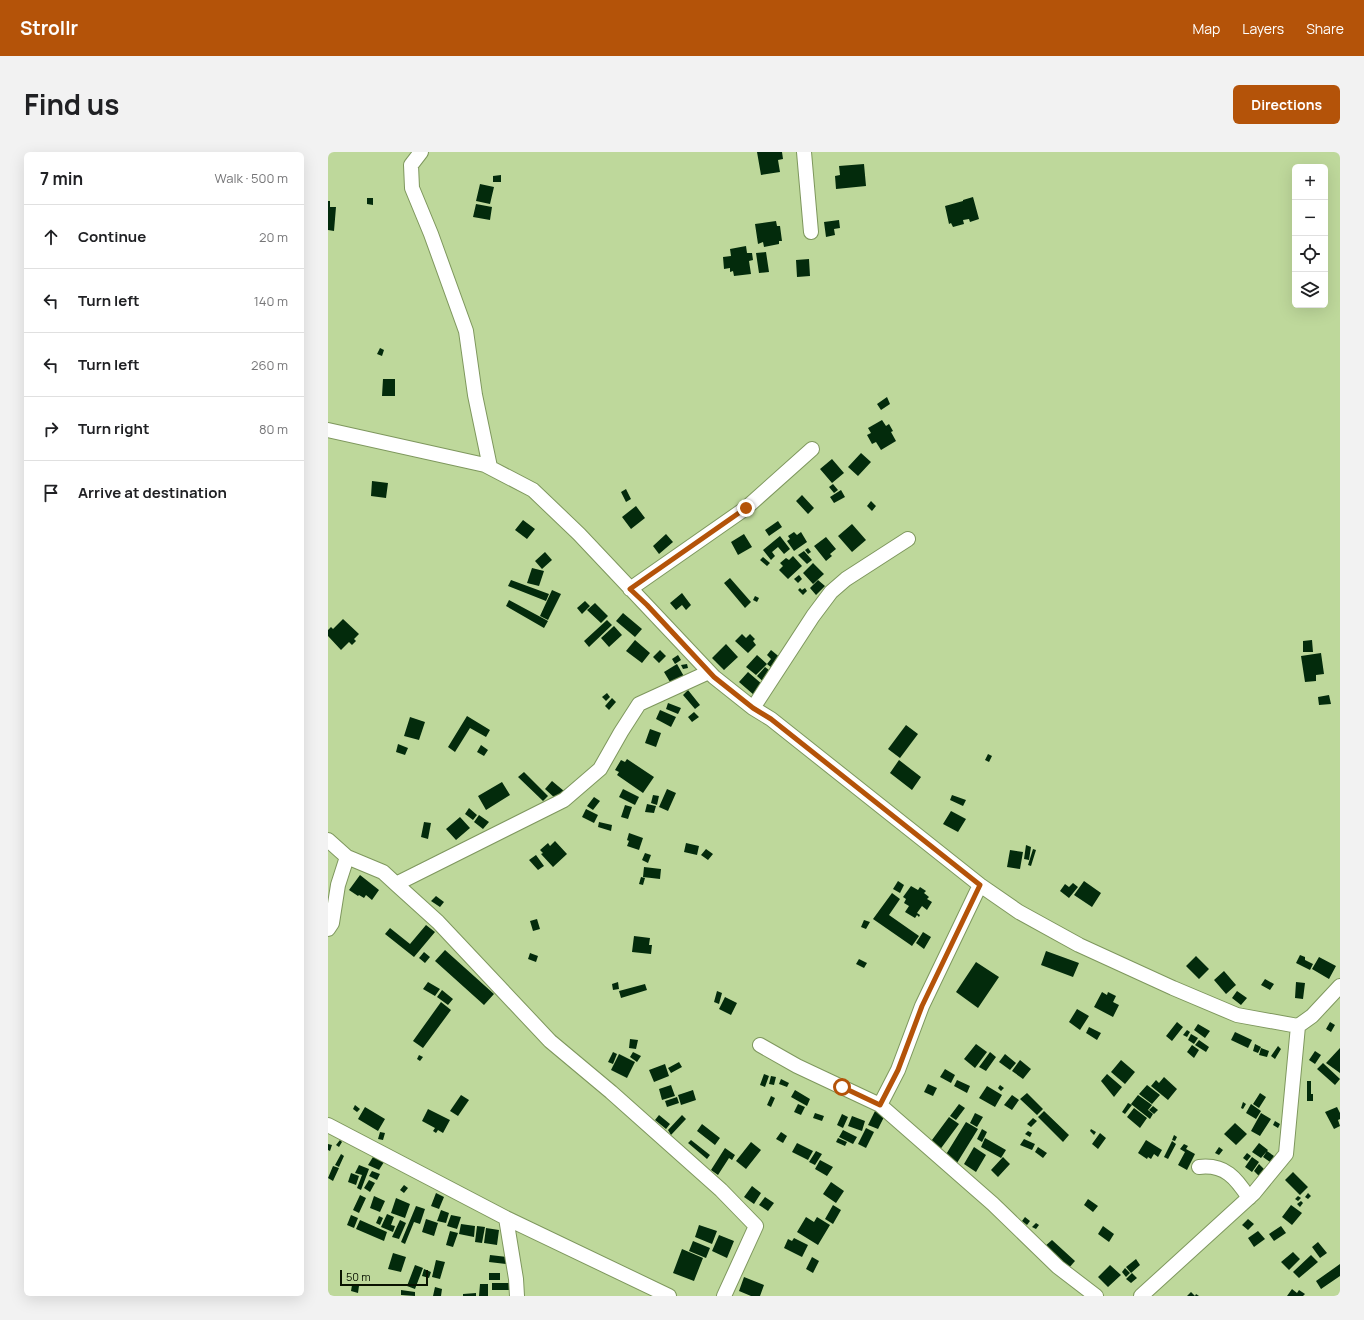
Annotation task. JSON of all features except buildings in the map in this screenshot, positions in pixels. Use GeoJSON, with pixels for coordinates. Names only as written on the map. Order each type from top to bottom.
{"type":"FeatureCollection","features":[{"type":"Feature","properties":{"kind":"street"},"geometry":{"type":"LineString","coordinates":[[421,152],[411,165],[412,188],[431,234],[466,331],[475,395],[490,467]]}},
{"type":"Feature","properties":{"kind":"street"},"geometry":{"type":"LineString","coordinates":[[804,152],[811,232]]}},
{"type":"Feature","properties":{"kind":"street"},"geometry":{"type":"LineString","coordinates":[[328,430],[485,465],[533,490],[579,534],[709,672],[753,708],[771,719],[980,885],[1019,912],[1080,945],[1173,988],[1237,1015],[1298,1026],[1312,1016],[1340,986]]}},
{"type":"Feature","properties":{"kind":"street"},"geometry":{"type":"LineString","coordinates":[[630,589],[746,508],[812,449]]}},
{"type":"Feature","properties":{"kind":"street"},"geometry":{"type":"LineString","coordinates":[[753,708],[813,616],[831,592],[846,580],[908,539]]}},
{"type":"Feature","properties":{"kind":"street"},"geometry":{"type":"LineString","coordinates":[[396,884],[564,800],[600,770],[621,732],[639,704],[709,672]]}},
{"type":"Feature","properties":{"kind":"street"},"geometry":{"type":"LineString","coordinates":[[328,840],[347,857],[383,872],[438,922],[550,1041],[722,1190],[756,1226],[724,1296]]}},
{"type":"Feature","properties":{"kind":"street"},"geometry":{"type":"LineString","coordinates":[[328,929],[332,923],[338,885],[347,857]]}},
{"type":"Feature","properties":{"kind":"street"},"geometry":{"type":"LineString","coordinates":[[880,1105],[898,1070],[922,1006],[980,885]]}},
{"type":"Feature","properties":{"kind":"street"},"geometry":{"type":"LineString","coordinates":[[1141,1296],[1249,1198],[1286,1154],[1298,1026]]}},
{"type":"Feature","properties":{"kind":"street"},"geometry":{"type":"LineString","coordinates":[[760,1045],[797,1066],[880,1105],[994,1204],[1058,1267],[1096,1296]]}},
{"type":"Feature","properties":{"kind":"street"},"geometry":{"type":"LineString","coordinates":[[328,1125],[506,1218],[669,1296]]}},
{"type":"Feature","properties":{"kind":"street"},"geometry":{"type":"LineString","coordinates":[[1200,1167],[1210,1166],[1228,1172],[1239,1183],[1249,1198]]}},
{"type":"Feature","properties":{"kind":"street"},"geometry":{"type":"LineString","coordinates":[[506,1218],[516,1279],[517,1296]]}},
{"type":"Feature","properties":{"kind":"route"},"geometry":{"type":"LineString","coordinates":[[746,508],[630,589],[647,605],[714,677],[753,708],[771,719],[980,885],[922,1006],[898,1070],[880,1105],[842,1087]]}}]}
